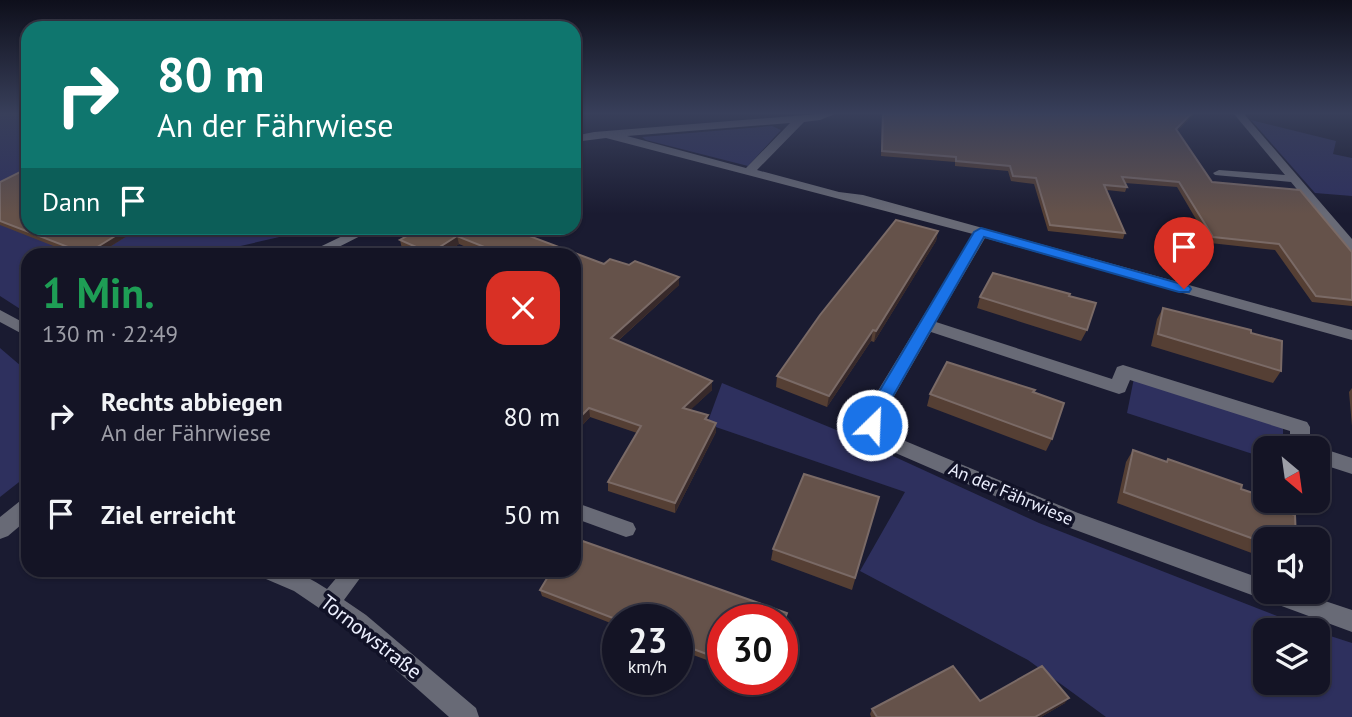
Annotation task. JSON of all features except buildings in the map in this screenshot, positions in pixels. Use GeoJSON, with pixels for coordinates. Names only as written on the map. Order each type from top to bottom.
{"type":"FeatureCollection","features":[{"type":"Feature","properties":{"kind":"street"},"geometry":{"type":"LineString","coordinates":[[657,147],[839,196],[858,198],[1352,335]]}},
{"type":"Feature","properties":{"kind":"street"},"geometry":{"type":"LineString","coordinates":[[749,172],[773,147]]}},
{"type":"Feature","properties":{"kind":"street","name":"An der Fährwiese"},"geometry":{"type":"LineString","coordinates":[[981,232],[873,417],[872,425],[882,438],[1070,519],[1253,586]]}},
{"type":"Feature","properties":{"kind":"street"},"geometry":{"type":"LineString","coordinates":[[325,248],[354,235]]}},
{"type":"Feature","properties":{"kind":"street"},"geometry":{"type":"LineString","coordinates":[[0,315],[21,328]]}},
{"type":"Feature","properties":{"kind":"street"},"geometry":{"type":"LineString","coordinates":[[927,325],[1119,388],[1123,371],[1300,428],[1300,436]]}},
{"type":"Feature","properties":{"kind":"street"},"geometry":{"type":"LineString","coordinates":[[1330,459],[1352,466]]}},
{"type":"Feature","properties":{"kind":"street"},"geometry":{"type":"LineString","coordinates":[[0,530],[21,513]]}},
{"type":"Feature","properties":{"kind":"street","name":"An der Fährwiese"},"geometry":{"type":"LineString","coordinates":[[1304,604],[1352,621]]}},
{"type":"Feature","properties":{"kind":"lane"},"geometry":{"type":"LineString","coordinates":[[1267,147],[1352,247]]}},
{"type":"Feature","properties":{"kind":"lane"},"geometry":{"type":"LineString","coordinates":[[1220,173],[1294,179]]}},
{"type":"Feature","properties":{"kind":"lane"},"geometry":{"type":"LineString","coordinates":[[581,513],[626,529]]}},
{"type":"Feature","properties":{"kind":"lane","name":"Tornowstraße"},"geometry":{"type":"LineString","coordinates":[[284,577],[301,584],[358,622],[467,717]]}},
{"type":"Feature","properties":{"kind":"lane"},"geometry":{"type":"LineString","coordinates":[[330,602],[350,577]]}},
{"type":"Feature","properties":{"kind":"shaded area"},"geometry":{"type":"Polygon","coordinates":[[[0,147],[21,147],[21,235],[288,235],[232,248],[21,248],[21,310],[0,296],[0,147]]]}},
{"type":"Feature","properties":{"kind":"shaded area"},"geometry":{"type":"Polygon","coordinates":[[[675,147],[765,147],[748,166],[675,147]]]}},
{"type":"Feature","properties":{"kind":"shaded area"},"geometry":{"type":"Polygon","coordinates":[[[1275,147],[1335,147],[1333,154],[1352,158],[1352,196],[1315,193],[1275,147]]]}},
{"type":"Feature","properties":{"kind":"shaded area"},"geometry":{"type":"Polygon","coordinates":[[[0,348],[21,366],[21,480],[0,497],[0,348]]]}},
{"type":"Feature","properties":{"kind":"shaded area"},"geometry":{"type":"Polygon","coordinates":[[[1134,378],[1283,425],[1283,436],[1253,436],[1253,454],[1127,413],[1134,378]]]}},
{"type":"Feature","properties":{"kind":"shaded area"},"geometry":{"type":"Polygon","coordinates":[[[722,383],[834,429],[1039,523],[1282,618],[1253,618],[1253,695],[1330,695],[1330,636],[1352,643],[1352,717],[1106,717],[1028,660],[860,571],[905,492],[707,424],[722,383]]]}},
{"type":"Feature","properties":{"kind":"route"},"geometry":{"type":"LineString","coordinates":[[872,425],[873,417],[981,232],[1184,289]]}}]}
